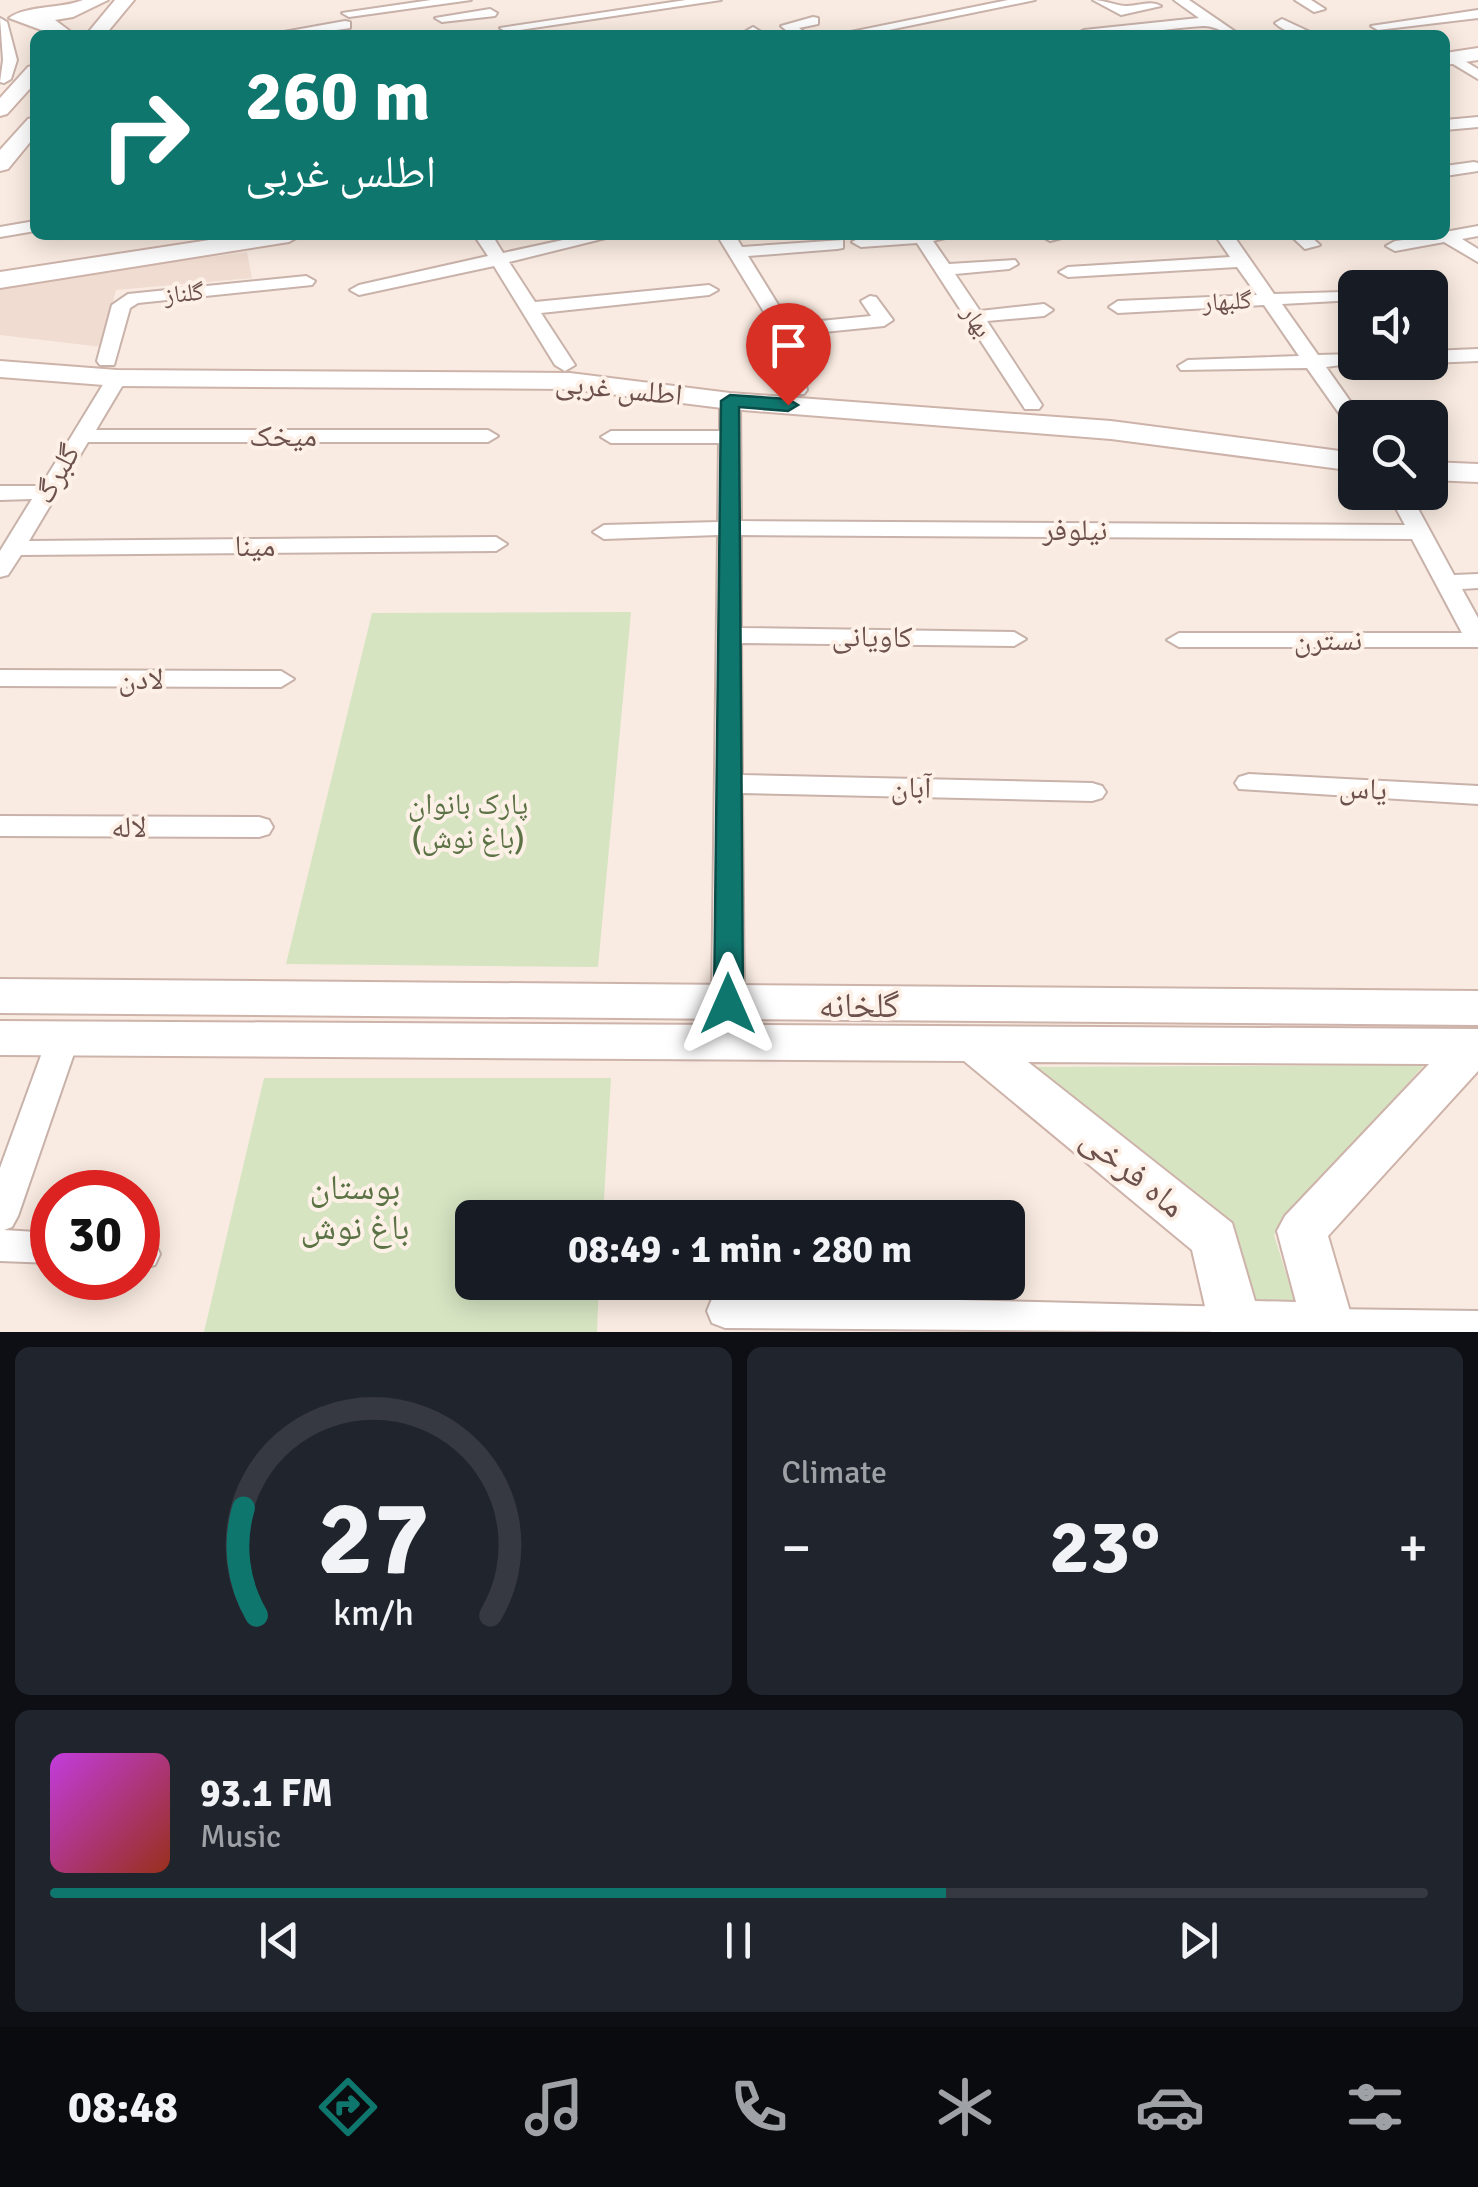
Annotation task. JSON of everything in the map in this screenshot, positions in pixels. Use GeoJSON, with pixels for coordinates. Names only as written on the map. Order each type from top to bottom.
{"type":"FeatureCollection","features":[{"type":"Feature","properties":{"kind":"street"},"geometry":{"type":"LineString","coordinates":[[4,19],[63,0]]}},
{"type":"Feature","properties":{"kind":"street"},"geometry":{"type":"LineString","coordinates":[[4,19],[67,13],[99,0]]}},
{"type":"Feature","properties":{"kind":"street"},"geometry":{"type":"LineString","coordinates":[[72,30],[99,0]]}},
{"type":"Feature","properties":{"kind":"street"},"geometry":{"type":"LineString","coordinates":[[334,4],[369,0]]}},
{"type":"Feature","properties":{"kind":"street"},"geometry":{"type":"LineString","coordinates":[[297,30],[465,0]]}},
{"type":"Feature","properties":{"kind":"street"},"geometry":{"type":"LineString","coordinates":[[476,0],[508,30]]}},
{"type":"Feature","properties":{"kind":"street"},"geometry":{"type":"LineString","coordinates":[[634,0],[647,9]]}},
{"type":"Feature","properties":{"kind":"street"},"geometry":{"type":"LineString","coordinates":[[522,30],[715,0]]}},
{"type":"Feature","properties":{"kind":"street"},"geometry":{"type":"LineString","coordinates":[[870,30],[1029,0]]}},
{"type":"Feature","properties":{"kind":"street"},"geometry":{"type":"LineString","coordinates":[[1180,0],[1226,30]]}},
{"type":"Feature","properties":{"kind":"street"},"geometry":{"type":"LineString","coordinates":[[1301,0],[1318,8]]}},
{"type":"Feature","properties":{"kind":"street"},"geometry":{"type":"LineString","coordinates":[[100,30],[131,1]]}},
{"type":"Feature","properties":{"kind":"street"},"geometry":{"type":"LineString","coordinates":[[111,30],[131,1]]}},
{"type":"Feature","properties":{"kind":"street"},"geometry":{"type":"LineString","coordinates":[[1110,3],[1155,6]]}},
{"type":"Feature","properties":{"kind":"street"},"geometry":{"type":"LineString","coordinates":[[1463,3],[1478,13]]}},
{"type":"Feature","properties":{"kind":"street"},"geometry":{"type":"LineString","coordinates":[[398,23],[490,13]]}},
{"type":"Feature","properties":{"kind":"street"},"geometry":{"type":"LineString","coordinates":[[1378,26],[1478,13]]}},
{"type":"Feature","properties":{"kind":"street"},"geometry":{"type":"LineString","coordinates":[[4,19],[63,30]]}},
{"type":"Feature","properties":{"kind":"street"},"geometry":{"type":"LineString","coordinates":[[4,19],[10,60],[20,81]]}},
{"type":"Feature","properties":{"kind":"street"},"geometry":{"type":"LineString","coordinates":[[794,30],[788,26],[814,21]]}},
{"type":"Feature","properties":{"kind":"street"},"geometry":{"type":"LineString","coordinates":[[1124,30],[1213,21]]}},
{"type":"Feature","properties":{"kind":"street"},"geometry":{"type":"LineString","coordinates":[[1282,23],[1294,30]]}},
{"type":"Feature","properties":{"kind":"street"},"geometry":{"type":"LineString","coordinates":[[1464,58],[1478,75]]}},
{"type":"Feature","properties":{"kind":"street"},"geometry":{"type":"LineString","coordinates":[[20,81],[16,68],[30,63]]}},
{"type":"Feature","properties":{"kind":"street"},"geometry":{"type":"LineString","coordinates":[[0,110],[20,81]]}},
{"type":"Feature","properties":{"kind":"street"},"geometry":{"type":"LineString","coordinates":[[0,145],[30,111]]}},
{"type":"Feature","properties":{"kind":"street"},"geometry":{"type":"LineString","coordinates":[[0,164],[30,129]]}},
{"type":"Feature","properties":{"kind":"street"},"geometry":{"type":"LineString","coordinates":[[1450,169],[1474,167]]}},
{"type":"Feature","properties":{"kind":"street"},"geometry":{"type":"LineString","coordinates":[[0,232],[30,227]]}},
{"type":"Feature","properties":{"kind":"street"},"geometry":{"type":"LineString","coordinates":[[1450,236],[1478,231]]}},
{"type":"Feature","properties":{"kind":"street"},"geometry":{"type":"LineString","coordinates":[[1450,239],[1478,256]]}},
{"type":"Feature","properties":{"kind":"street"},"geometry":{"type":"LineString","coordinates":[[0,280],[236,240]]}},
{"type":"Feature","properties":{"kind":"street"},"geometry":{"type":"LineString","coordinates":[[486,240],[564,365]]}},
{"type":"Feature","properties":{"kind":"street"},"geometry":{"type":"LineString","coordinates":[[359,290],[588,240]]}},
{"type":"Feature","properties":{"kind":"street"},"geometry":{"type":"LineString","coordinates":[[730,240],[784,330],[797,390]]}},
{"type":"Feature","properties":{"kind":"street"},"geometry":{"type":"LineString","coordinates":[[862,242],[886,240]]}},
{"type":"Feature","properties":{"kind":"street","name":"بهار"},"geometry":{"type":"LineString","coordinates":[[924,240],[1032,404]]}},
{"type":"Feature","properties":{"kind":"street"},"geometry":{"type":"LineString","coordinates":[[1228,240],[1340,400]]}},
{"type":"Feature","properties":{"kind":"street"},"geometry":{"type":"LineString","coordinates":[[1395,246],[1430,240]]}},
{"type":"Feature","properties":{"kind":"street"},"geometry":{"type":"LineString","coordinates":[[739,252],[837,244]]}},
{"type":"Feature","properties":{"kind":"street"},"geometry":{"type":"LineString","coordinates":[[1068,272],[1243,261]]}},
{"type":"Feature","properties":{"kind":"street"},"geometry":{"type":"LineString","coordinates":[[944,270],[1009,264]]}},
{"type":"Feature","properties":{"kind":"street","name":"گلناز"},"geometry":{"type":"LineString","coordinates":[[112,370],[121,305],[134,298],[306,281]]}},
{"type":"Feature","properties":{"kind":"street"},"geometry":{"type":"LineString","coordinates":[[530,308],[709,290]]}},
{"type":"Feature","properties":{"kind":"street","name":"گلبهار"},"geometry":{"type":"LineString","coordinates":[[1118,307],[1337,296]]}},
{"type":"Feature","properties":{"kind":"street"},"geometry":{"type":"LineString","coordinates":[[784,330],[884,320],[870,301]]}},
{"type":"Feature","properties":{"kind":"street"},"geometry":{"type":"LineString","coordinates":[[974,317],[1044,310]]}},
{"type":"Feature","properties":{"kind":"street","name":"اطلس غربی"},"geometry":{"type":"LineString","coordinates":[[0,352],[112,370],[564,365],[797,390],[1032,404],[1338,442]]}},
{"type":"Feature","properties":{"kind":"street"},"geometry":{"type":"LineString","coordinates":[[1448,357],[1478,356]]}},
{"type":"Feature","properties":{"kind":"street"},"geometry":{"type":"LineString","coordinates":[[1188,366],[1338,361]]}},
{"type":"Feature","properties":{"kind":"street","name":"اطلس غربی"},"geometry":{"type":"LineString","coordinates":[[0,369],[570,381],[730,401],[1112,430],[1338,460]]}},
{"type":"Feature","properties":{"kind":"street","name":"گلبرگ"},"geometry":{"type":"LineString","coordinates":[[0,570],[79,436],[112,370]]}},
{"type":"Feature","properties":{"kind":"street"},"geometry":{"type":"LineString","coordinates":[[728,1004],[730,401]]}},
{"type":"Feature","properties":{"kind":"street","name":"میخک"},"geometry":{"type":"LineString","coordinates":[[79,436],[488,436]]}},
{"type":"Feature","properties":{"kind":"street"},"geometry":{"type":"LineString","coordinates":[[611,437],[731,437]]}},
{"type":"Feature","properties":{"kind":"street"},"geometry":{"type":"LineString","coordinates":[[1448,453],[1478,454]]}},
{"type":"Feature","properties":{"kind":"street"},"geometry":{"type":"LineString","coordinates":[[1448,472],[1478,473]]}},
{"type":"Feature","properties":{"kind":"street"},"geometry":{"type":"LineString","coordinates":[[0,493],[46,492]]}},
{"type":"Feature","properties":{"kind":"street"},"geometry":{"type":"LineString","coordinates":[[1408,510],[1478,640]]}},
{"type":"Feature","properties":{"kind":"street","name":"نیلوفر"},"geometry":{"type":"LineString","coordinates":[[604,532],[731,528],[1420,532]]}},
{"type":"Feature","properties":{"kind":"street","name":"مینا"},"geometry":{"type":"LineString","coordinates":[[13,548],[496,544]]}},
{"type":"Feature","properties":{"kind":"street"},"geometry":{"type":"LineString","coordinates":[[1447,582],[1478,581]]}},
{"type":"Feature","properties":{"kind":"street","name":"کاویانی"},"geometry":{"type":"LineString","coordinates":[[731,635],[1014,639]]}},
{"type":"Feature","properties":{"kind":"street","name":"نسترن"},"geometry":{"type":"LineString","coordinates":[[1178,640],[1478,640]]}},
{"type":"Feature","properties":{"kind":"street","name":"لادن"},"geometry":{"type":"LineString","coordinates":[[0,678],[281,679]]}},
{"type":"Feature","properties":{"kind":"street","name":"آبان"},"geometry":{"type":"LineString","coordinates":[[730,784],[1092,792]]}},
{"type":"Feature","properties":{"kind":"street","name":"یاس"},"geometry":{"type":"LineString","coordinates":[[1249,784],[1478,796]]}},
{"type":"Feature","properties":{"kind":"street","name":"لاله"},"geometry":{"type":"LineString","coordinates":[[0,826],[259,827]]}},
{"type":"Feature","properties":{"kind":"street","name":"گلخانه"},"geometry":{"type":"LineString","coordinates":[[0,996],[728,1004],[1476,1034]]}},
{"type":"Feature","properties":{"kind":"street"},"geometry":{"type":"LineString","coordinates":[[1329,1329],[1302,1231],[1476,1034]]}},
{"type":"Feature","properties":{"kind":"street","name":"گلخانه"},"geometry":{"type":"LineString","coordinates":[[0,1038],[976,1046],[1476,1034]]}},
{"type":"Feature","properties":{"kind":"street"},"geometry":{"type":"LineString","coordinates":[[0,1216],[63,1039]]}},
{"type":"Feature","properties":{"kind":"street","name":"ماه فرخی"},"geometry":{"type":"LineString","coordinates":[[976,1046],[1214,1238],[1236,1328]]}},
{"type":"Feature","properties":{"kind":"street"},"geometry":{"type":"LineString","coordinates":[[0,1245],[30,1247]]}},
{"type":"Feature","properties":{"kind":"street"},"geometry":{"type":"LineString","coordinates":[[724,1311],[1236,1328],[1478,1328]]}},
{"type":"Feature","properties":{"kind":"shaded area"},"geometry":{"type":"Polygon","coordinates":[[[247,252],[252,278],[116,290],[102,347],[0,335],[0,284],[247,252]]]}},
{"type":"Feature","properties":{"kind":"green space","name":"پارک بانوان (باغ نوش)"},"geometry":{"type":"Polygon","coordinates":[[[631,612],[598,967],[286,964],[372,613],[631,612]]]}},
{"type":"Feature","properties":{"kind":"green space"},"geometry":{"type":"Polygon","coordinates":[[[1424,1065],[1274,1235],[1295,1302],[1250,1308],[1023,1067],[1424,1065]]]}},
{"type":"Feature","properties":{"kind":"green space","name":"بوستان باغ نوش"},"geometry":{"type":"Polygon","coordinates":[[[264,1078],[611,1078],[604,1200],[455,1200],[455,1300],[598,1300],[597,1332],[204,1332],[264,1078]]]}},
{"type":"Feature","properties":{"kind":"route"},"geometry":{"type":"LineString","coordinates":[[728,1004],[730,401],[788,405]]}}]}
